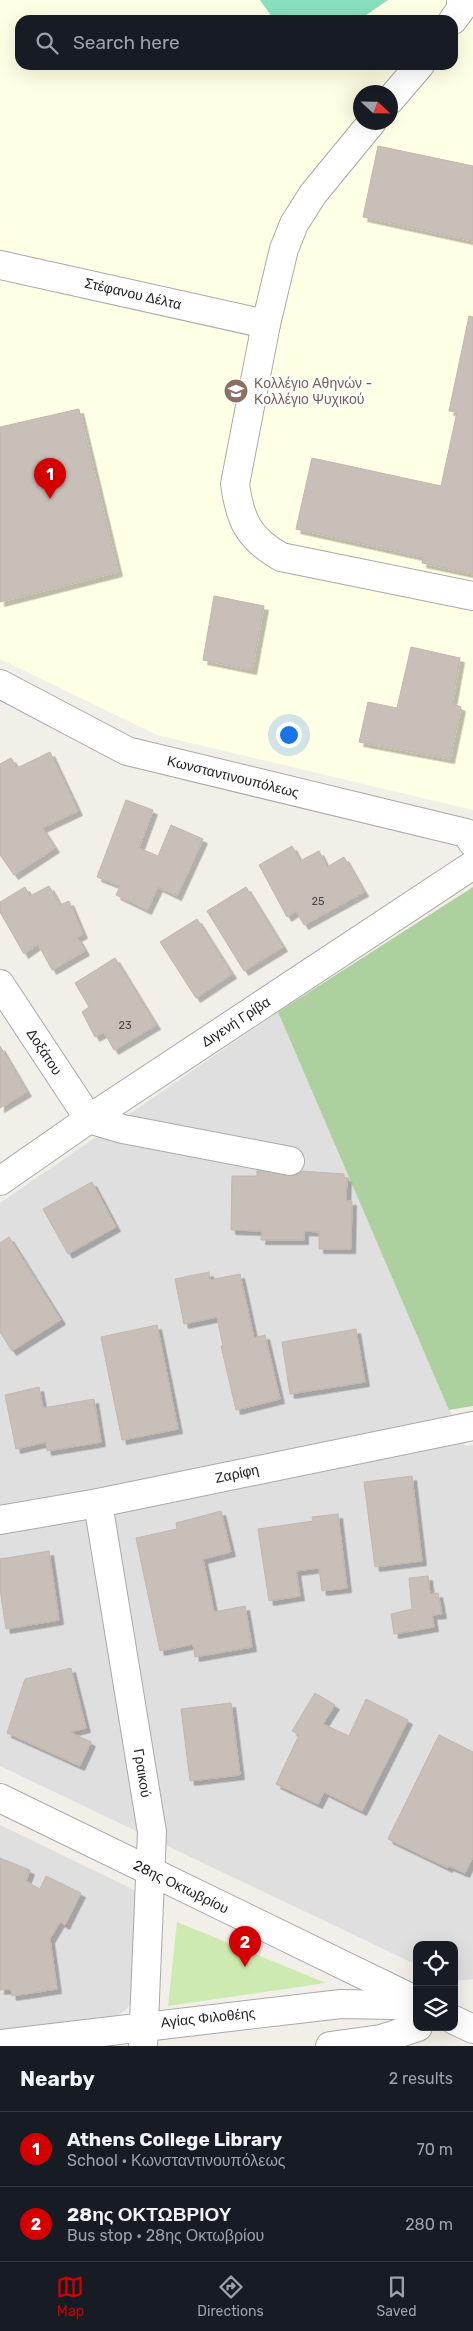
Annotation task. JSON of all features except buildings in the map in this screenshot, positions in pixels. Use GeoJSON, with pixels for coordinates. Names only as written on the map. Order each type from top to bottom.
{"type":"FeatureCollection","features":[{"type":"Feature","properties":{"kind":"street"},"geometry":{"type":"LineString","coordinates":[[398,91],[416,70]]}},
{"type":"Feature","properties":{"kind":"street"},"geometry":{"type":"LineString","coordinates":[[365,130],[313,194],[294,224],[284,249],[266,324],[235,484],[238,510],[248,530],[265,548],[281,557],[473,596]]}},
{"type":"Feature","properties":{"kind":"street","name":"Στέφανου Δέλτα"},"geometry":{"type":"LineString","coordinates":[[0,265],[266,324]]}},
{"type":"Feature","properties":{"kind":"street","name":"Κωνσταντινουπόλεως"},"geometry":{"type":"LineString","coordinates":[[0,684],[127,751],[466,833],[473,843]]}},
{"type":"Feature","properties":{"kind":"street","name":"Διγενή Γρίβα"},"geometry":{"type":"LineString","coordinates":[[0,1181],[89,1119],[473,865]]}},
{"type":"Feature","properties":{"kind":"street","name":"Δοξάτου"},"geometry":{"type":"LineString","coordinates":[[0,984],[89,1119]]}},
{"type":"Feature","properties":{"kind":"street"},"geometry":{"type":"LineString","coordinates":[[89,1119],[123,1129],[290,1161]]}},
{"type":"Feature","properties":{"kind":"street","name":"Ζαρίφη"},"geometry":{"type":"LineString","coordinates":[[0,1520],[98,1503],[473,1426]]}},
{"type":"Feature","properties":{"kind":"street","name":"Γραικού"},"geometry":{"type":"LineString","coordinates":[[98,1503],[152,1832],[143,2036]]}},
{"type":"Feature","properties":{"kind":"street","name":"28ης Οκτωβρίου"},"geometry":{"type":"LineString","coordinates":[[0,1798],[413,1999]]}},
{"type":"Feature","properties":{"kind":"street","name":"Αγίας Φιλοθέης"},"geometry":{"type":"LineString","coordinates":[[0,2044],[143,2036],[341,2004],[393,2005],[413,2009]]}},
{"type":"Feature","properties":{"kind":"street"},"geometry":{"type":"LineString","coordinates":[[458,2013],[473,2011]]}},
{"type":"Feature","properties":{"kind":"street"},"geometry":{"type":"LineString","coordinates":[[458,2022],[473,2029]]}},
{"type":"Feature","properties":{"kind":"street"},"geometry":{"type":"LineString","coordinates":[[330,2046],[381,2039],[413,2029]]}},
{"type":"Feature","properties":{"kind":"shaded area","name":"Κολλέγιο Αθηνών - Κολλέγιο Ψυχικού"},"geometry":{"type":"Polygon","coordinates":[[[0,0],[473,0],[473,810],[157,735],[0,659],[0,0]]]}},
{"type":"Feature","properties":{"kind":"shaded area"},"geometry":{"type":"Polygon","coordinates":[[[278,1012],[465,1446],[473,1445],[473,1979],[458,1981],[458,1941],[413,1941],[413,1963],[0,1766],[0,1203],[278,1012]]]}},
{"type":"Feature","properties":{"kind":"shaded area"},"geometry":{"type":"Polygon","coordinates":[[[0,1825],[149,1897],[138,1983],[128,2008],[112,2019],[0,2033],[0,1825]]]}},
{"type":"Feature","properties":{"kind":"green space"},"geometry":{"type":"Polygon","coordinates":[[[260,0],[388,0],[366,15],[270,15],[260,0]]]}},
{"type":"Feature","properties":{"kind":"green space"},"geometry":{"type":"Polygon","coordinates":[[[473,887],[473,1406],[449,1410],[278,1012],[473,887]]]}},
{"type":"Feature","properties":{"kind":"green space"},"geometry":{"type":"Polygon","coordinates":[[[177,1922],[326,1983],[168,2006],[177,1922]]]}},
{"type":"Feature","properties":{"kind":"place","name":"Κολλέγιο Αθηνών - Κολλέγιο Ψυχικού"},"geometry":{"type":"Point","coordinates":[236,391]}},
{"type":"Feature","properties":{"kind":"place","name":"Athens College Library"},"geometry":{"type":"Point","coordinates":[50,499]}},
{"type":"Feature","properties":{"kind":"place","name":"28ης ΟΚΤΩΒΡΙΟΥ"},"geometry":{"type":"Point","coordinates":[245,1967]}}]}
